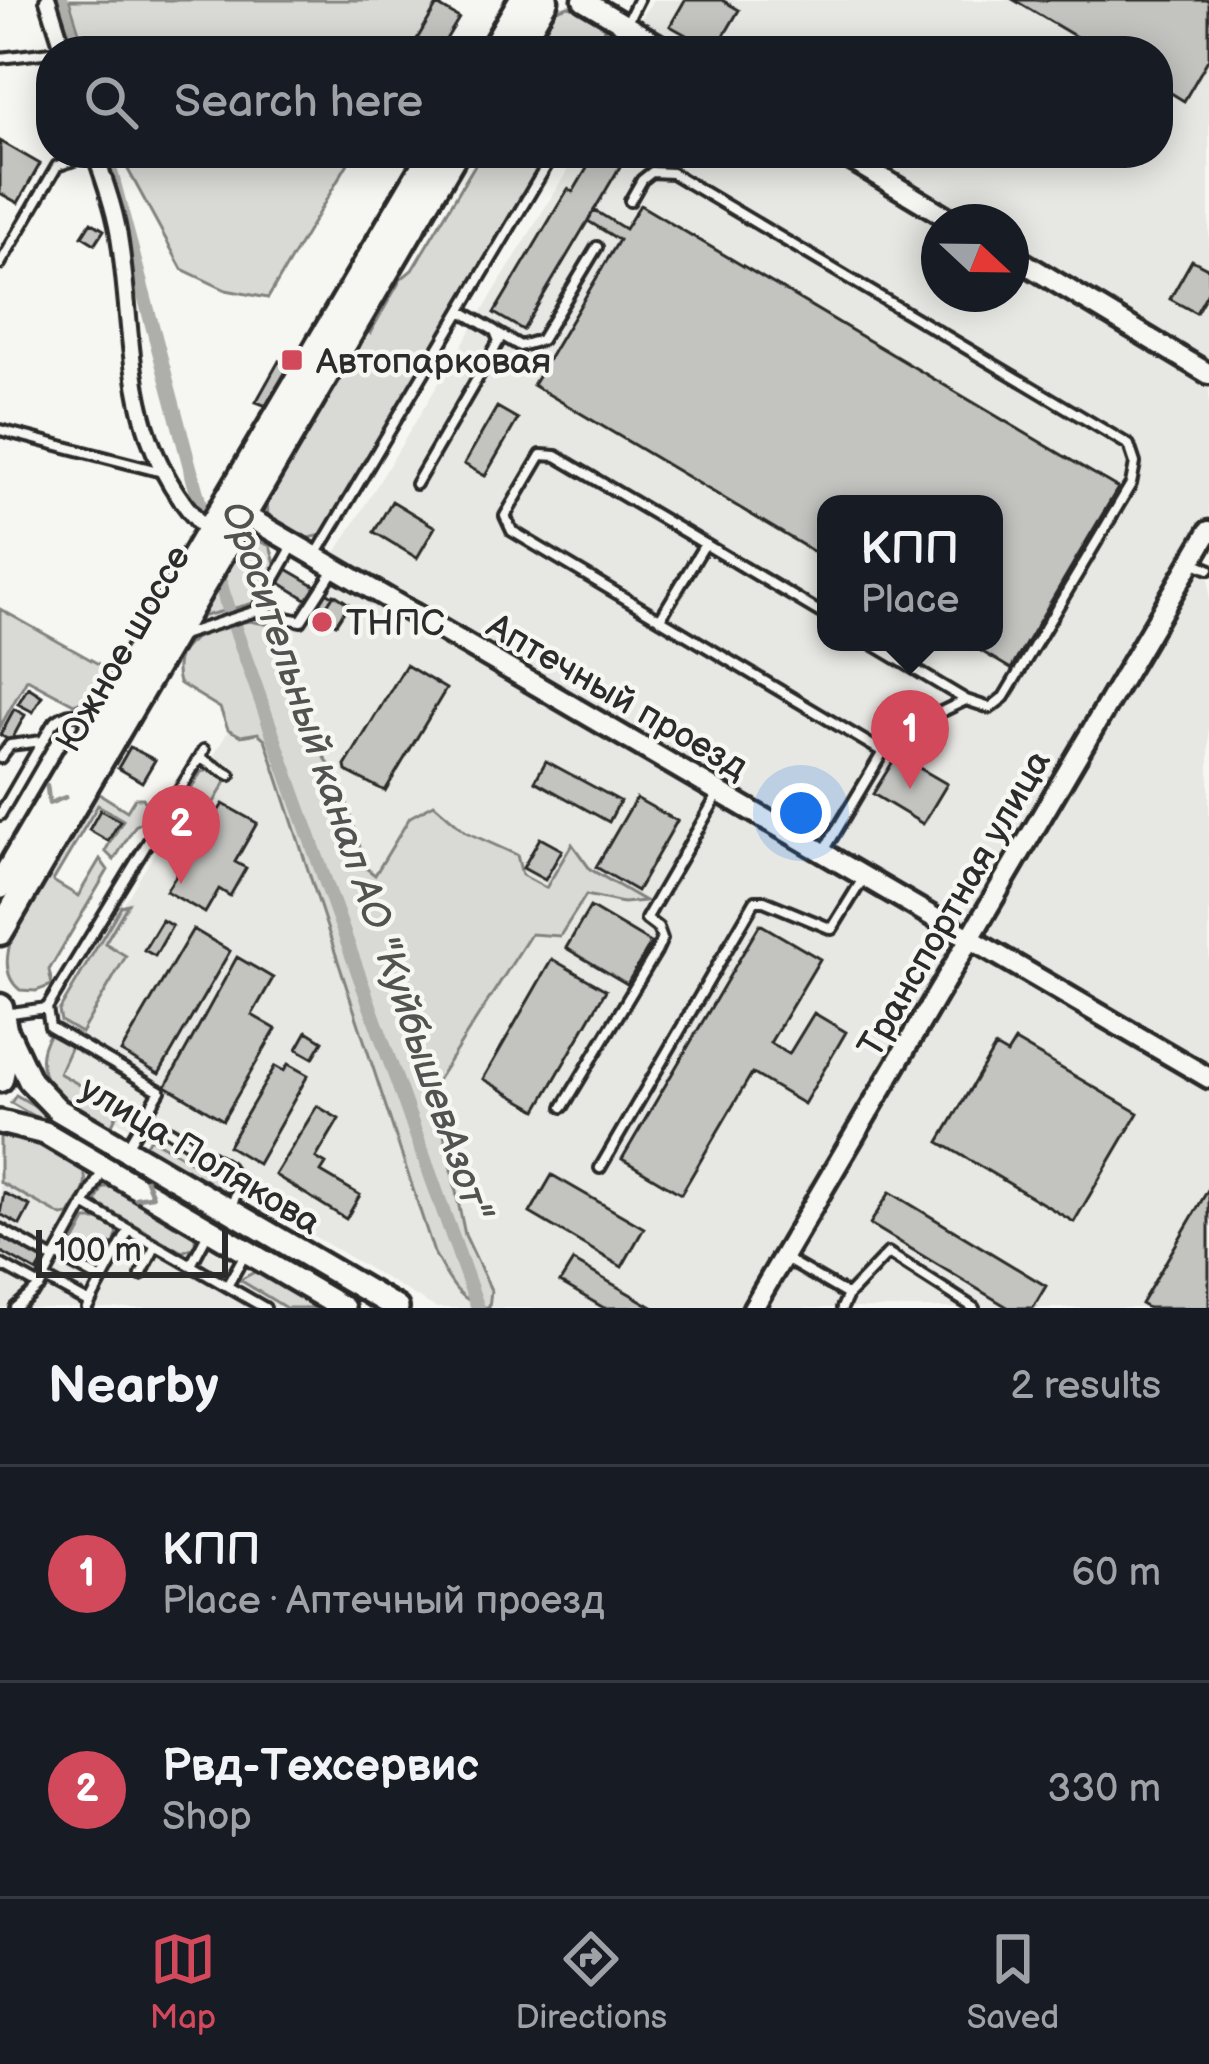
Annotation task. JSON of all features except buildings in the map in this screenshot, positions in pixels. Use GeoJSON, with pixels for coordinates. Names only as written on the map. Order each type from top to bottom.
{"type":"FeatureCollection","features":[{"type":"Feature","properties":{"kind":"main road"},"geometry":{"type":"LineString","coordinates":[[501,36],[522,0]]}},
{"type":"Feature","properties":{"kind":"main road"},"geometry":{"type":"LineString","coordinates":[[524,36],[545,0]]}},
{"type":"Feature","properties":{"kind":"main road","name":"Южное шоссе"},"geometry":{"type":"LineString","coordinates":[[0,886],[423,168]]}},
{"type":"Feature","properties":{"kind":"main road","name":"Южное шоссе"},"geometry":{"type":"LineString","coordinates":[[3,925],[446,168]]}},
{"type":"Feature","properties":{"kind":"main road"},"geometry":{"type":"LineString","coordinates":[[0,1079],[6,1064],[3,1016]]}},
{"type":"Feature","properties":{"kind":"main road","name":"улица Полякова"},"geometry":{"type":"LineString","coordinates":[[3,1016],[21,1066],[58,1111],[397,1308]]}},
{"type":"Feature","properties":{"kind":"main road","name":"улица Полякова"},"geometry":{"type":"LineString","coordinates":[[0,1122],[45,1133],[344,1308]]}},
{"type":"Feature","properties":{"kind":"main road"},"geometry":{"type":"LineString","coordinates":[[228,1240],[236,1214]]}},
{"type":"Feature","properties":{"kind":"street"},"geometry":{"type":"LineString","coordinates":[[48,0],[55,36]]}},
{"type":"Feature","properties":{"kind":"street"},"geometry":{"type":"LineString","coordinates":[[583,0],[645,36]]}},
{"type":"Feature","properties":{"kind":"street"},"geometry":{"type":"LineString","coordinates":[[98,168],[121,245],[135,386],[163,472],[183,506],[208,532]]}},
{"type":"Feature","properties":{"kind":"street"},"geometry":{"type":"LineString","coordinates":[[865,168],[925,204]]}},
{"type":"Feature","properties":{"kind":"street"},"geometry":{"type":"LineString","coordinates":[[1029,266],[1209,374]]}},
{"type":"Feature","properties":{"kind":"street","name":"Аптечный проезд"},"geometry":{"type":"LineString","coordinates":[[243,514],[1209,1078]]}},
{"type":"Feature","properties":{"kind":"street","name":"Транспортная улица"},"geometry":{"type":"LineString","coordinates":[[753,1308],[970,938],[1200,566],[1209,531]]}},
{"type":"Feature","properties":{"kind":"lane"},"geometry":{"type":"LineString","coordinates":[[619,36],[638,0]]}},
{"type":"Feature","properties":{"kind":"lane"},"geometry":{"type":"LineString","coordinates":[[0,58],[36,54]]}},
{"type":"Feature","properties":{"kind":"lane"},"geometry":{"type":"LineString","coordinates":[[0,264],[56,168]]}},
{"type":"Feature","properties":{"kind":"lane"},"geometry":{"type":"LineString","coordinates":[[315,557],[545,168]]}},
{"type":"Feature","properties":{"kind":"lane"},"geometry":{"type":"LineString","coordinates":[[630,201],[652,172],[672,173],[1129,445],[1135,463],[1131,484],[1004,697],[990,708],[966,700],[884,651]]}},
{"type":"Feature","properties":{"kind":"lane"},"geometry":{"type":"LineString","coordinates":[[461,311],[520,346],[541,340],[597,247]]}},
{"type":"Feature","properties":{"kind":"lane"},"geometry":{"type":"LineString","coordinates":[[416,484],[497,347],[495,331]]}},
{"type":"Feature","properties":{"kind":"lane"},"geometry":{"type":"LineString","coordinates":[[0,430],[163,472]]}},
{"type":"Feature","properties":{"kind":"lane"},"geometry":{"type":"LineString","coordinates":[[817,611],[550,453],[541,455],[505,516],[508,527],[883,752]]}},
{"type":"Feature","properties":{"kind":"lane"},"geometry":{"type":"LineString","coordinates":[[256,611],[294,544]]}},
{"type":"Feature","properties":{"kind":"lane"},"geometry":{"type":"LineString","coordinates":[[660,619],[705,544]]}},
{"type":"Feature","properties":{"kind":"lane"},"geometry":{"type":"LineString","coordinates":[[170,639],[256,611],[301,621],[334,568]]}},
{"type":"Feature","properties":{"kind":"lane"},"geometry":{"type":"LineString","coordinates":[[823,852],[883,752],[922,721],[966,700]]}},
{"type":"Feature","properties":{"kind":"lane"},"geometry":{"type":"LineString","coordinates":[[0,815],[52,725],[70,713],[96,723]]}},
{"type":"Feature","properties":{"kind":"lane"},"geometry":{"type":"LineString","coordinates":[[0,758],[10,745],[44,741]]}},
{"type":"Feature","properties":{"kind":"lane"},"geometry":{"type":"LineString","coordinates":[[125,1150],[160,1091],[50,1027],[47,1008],[202,754],[230,775]]}},
{"type":"Feature","properties":{"kind":"lane"},"geometry":{"type":"LineString","coordinates":[[563,1107],[656,952],[662,939],[658,928],[646,919],[719,792]]}},
{"type":"Feature","properties":{"kind":"lane"},"geometry":{"type":"LineString","coordinates":[[155,830],[176,844]]}},
{"type":"Feature","properties":{"kind":"lane"},"geometry":{"type":"LineString","coordinates":[[600,1168],[754,901],[832,929],[864,876]]}},
{"type":"Feature","properties":{"kind":"lane"},"geometry":{"type":"LineString","coordinates":[[3,1016],[47,1008]]}},
{"type":"Feature","properties":{"kind":"lane"},"geometry":{"type":"LineString","coordinates":[[145,1116],[227,1167],[237,1178],[236,1214]]}},
{"type":"Feature","properties":{"kind":"lane"},"geometry":{"type":"LineString","coordinates":[[38,1308],[36,1293],[105,1168]]}},
{"type":"Feature","properties":{"kind":"lane"},"geometry":{"type":"LineString","coordinates":[[84,1204],[265,1308]]}},
{"type":"Feature","properties":{"kind":"lane"},"geometry":{"type":"LineString","coordinates":[[0,1229],[102,1280]]}},
{"type":"Feature","properties":{"kind":"lane"},"geometry":{"type":"LineString","coordinates":[[0,1264],[88,1305],[129,1229]]}},
{"type":"Feature","properties":{"kind":"lane"},"geometry":{"type":"LineString","coordinates":[[191,1265],[228,1240]]}},
{"type":"Feature","properties":{"kind":"lane"},"geometry":{"type":"LineString","coordinates":[[227,1286],[228,1240]]}},
{"type":"Feature","properties":{"kind":"lane"},"geometry":{"type":"LineString","coordinates":[[141,1274],[156,1245]]}},
{"type":"Feature","properties":{"kind":"lane"},"geometry":{"type":"LineString","coordinates":[[842,1308],[848,1295],[888,1253],[974,1308]]}},
{"type":"Feature","properties":{"kind":"lane"},"geometry":{"type":"LineString","coordinates":[[783,1257],[848,1295]]}},
{"type":"Feature","properties":{"kind":"lane"},"geometry":{"type":"LineString","coordinates":[[15,1308],[42,1282]]}},
{"type":"Feature","properties":{"kind":"shaded area"},"geometry":{"type":"Polygon","coordinates":[[[69,0],[445,0],[424,36],[80,36],[69,0]]]}},
{"type":"Feature","properties":{"kind":"shaded area"},"geometry":{"type":"Polygon","coordinates":[[[653,0],[1209,0],[1209,1308],[436,1308],[47,1079],[49,1043],[59,1011],[569,168],[1173,168],[1173,36],[635,36],[653,0]]]}},
{"type":"Feature","properties":{"kind":"shaded area"},"geometry":{"type":"Polygon","coordinates":[[[568,6],[581,9],[604,25],[605,36],[534,36],[547,13],[568,6]]]}},
{"type":"Feature","properties":{"kind":"shaded area"},"geometry":{"type":"Polygon","coordinates":[[[127,168],[345,168],[268,298],[226,290],[182,269],[127,168]]]}},
{"type":"Feature","properties":{"kind":"shaded area"},"geometry":{"type":"Polygon","coordinates":[[[473,168],[538,168],[323,535],[299,540],[268,519],[267,494],[364,330],[370,333],[401,279],[412,270],[473,168]]]}},
{"type":"Feature","properties":{"kind":"shaded area"},"geometry":{"type":"Polygon","coordinates":[[[254,539],[270,546],[276,566],[254,603],[197,618],[241,543],[254,539]]]}},
{"type":"Feature","properties":{"kind":"shaded area"},"geometry":{"type":"Polygon","coordinates":[[[0,609],[104,667],[87,699],[74,704],[27,679],[0,727],[0,609]]]}},
{"type":"Feature","properties":{"kind":"shaded area"},"geometry":{"type":"Polygon","coordinates":[[[249,621],[271,625],[291,692],[305,700],[312,736],[342,786],[366,868],[375,875],[410,817],[434,804],[466,832],[517,855],[522,875],[546,888],[572,844],[590,869],[645,901],[623,903],[586,895],[560,936],[531,934],[434,1085],[465,1235],[491,1290],[489,1308],[462,1295],[434,1253],[265,739],[258,733],[241,736],[228,729],[220,708],[179,683],[177,668],[186,646],[208,632],[249,621]]]}},
{"type":"Feature","properties":{"kind":"shaded area"},"geometry":{"type":"Polygon","coordinates":[[[211,770],[227,780],[193,838],[172,821],[201,772],[211,770]]]}},
{"type":"Feature","properties":{"kind":"shaded area"},"geometry":{"type":"Polygon","coordinates":[[[92,789],[127,811],[135,798],[143,798],[149,808],[146,819],[135,826],[114,860],[105,851],[123,820],[98,805],[53,881],[78,896],[100,859],[108,870],[49,970],[52,985],[20,990],[8,969],[14,927],[92,789]]]}},
{"type":"Feature","properties":{"kind":"shaded area"},"geometry":{"type":"Polygon","coordinates":[[[128,904],[105,943],[126,956],[81,1033],[61,1021],[59,1011],[121,906],[128,904]]]}},
{"type":"Feature","properties":{"kind":"shaded area"},"geometry":{"type":"Polygon","coordinates":[[[49,1035],[71,1046],[59,1073],[120,1108],[109,1131],[69,1104],[47,1080],[42,1052],[49,1035]]]}},
{"type":"Feature","properties":{"kind":"shaded area"},"geometry":{"type":"Polygon","coordinates":[[[16,1095],[215,1210],[210,1219],[11,1103],[16,1095]]]}},
{"type":"Feature","properties":{"kind":"shaded area"},"geometry":{"type":"Polygon","coordinates":[[[0,1127],[59,1148],[80,1166],[84,1189],[69,1215],[62,1216],[0,1182],[0,1127]]]}},
{"type":"Feature","properties":{"kind":"shaded area"},"geometry":{"type":"Polygon","coordinates":[[[150,1138],[226,1182],[228,1191],[223,1195],[142,1151],[150,1138]]]}},
{"type":"Feature","properties":{"kind":"shaded area"},"geometry":{"type":"Polygon","coordinates":[[[42,1148],[309,1308],[0,1308],[0,1156],[42,1148]]]}},
{"type":"Feature","properties":{"kind":"shaded area"},"geometry":{"type":"Polygon","coordinates":[[[103,1187],[113,1187],[177,1227],[189,1226],[195,1232],[195,1247],[182,1252],[100,1205],[96,1201],[103,1187]]]}},
{"type":"Feature","properties":{"kind":"shaded area"},"geometry":{"type":"Polygon","coordinates":[[[86,1220],[101,1220],[118,1231],[114,1245],[106,1243],[112,1248],[104,1264],[96,1268],[88,1266],[96,1249],[86,1265],[69,1252],[86,1220]]]}},
{"type":"Feature","properties":{"kind":"shaded area"},"geometry":{"type":"Polygon","coordinates":[[[260,1269],[332,1308],[286,1308],[240,1280],[260,1269]]]}},
{"type":"Feature","properties":{"kind":"waterway","name":"Оросительный канал АО \"КуйбышевАзот\""},"geometry":{"type":"LineString","coordinates":[[61,0],[72,36]]}},
{"type":"Feature","properties":{"kind":"waterway","name":"Оросительный канал АО \"КуйбышевАзот\""},"geometry":{"type":"LineString","coordinates":[[110,168],[206,527]]}},
{"type":"Feature","properties":{"kind":"waterway","name":"Оросительный канал АО \"КуйбышевАзот\""},"geometry":{"type":"LineString","coordinates":[[216,566],[478,1308]]}},
{"type":"Feature","properties":{"kind":"place","name":"Автопарковая"},"geometry":{"type":"Point","coordinates":[292,360]}},
{"type":"Feature","properties":{"kind":"place","name":"ТНПС"},"geometry":{"type":"Point","coordinates":[322,622]}},
{"type":"Feature","properties":{"kind":"place","name":"КПП"},"geometry":{"type":"Point","coordinates":[910,789]}},
{"type":"Feature","properties":{"kind":"place","name":"Рвд-Техсервис"},"geometry":{"type":"Point","coordinates":[181,884]}}]}
